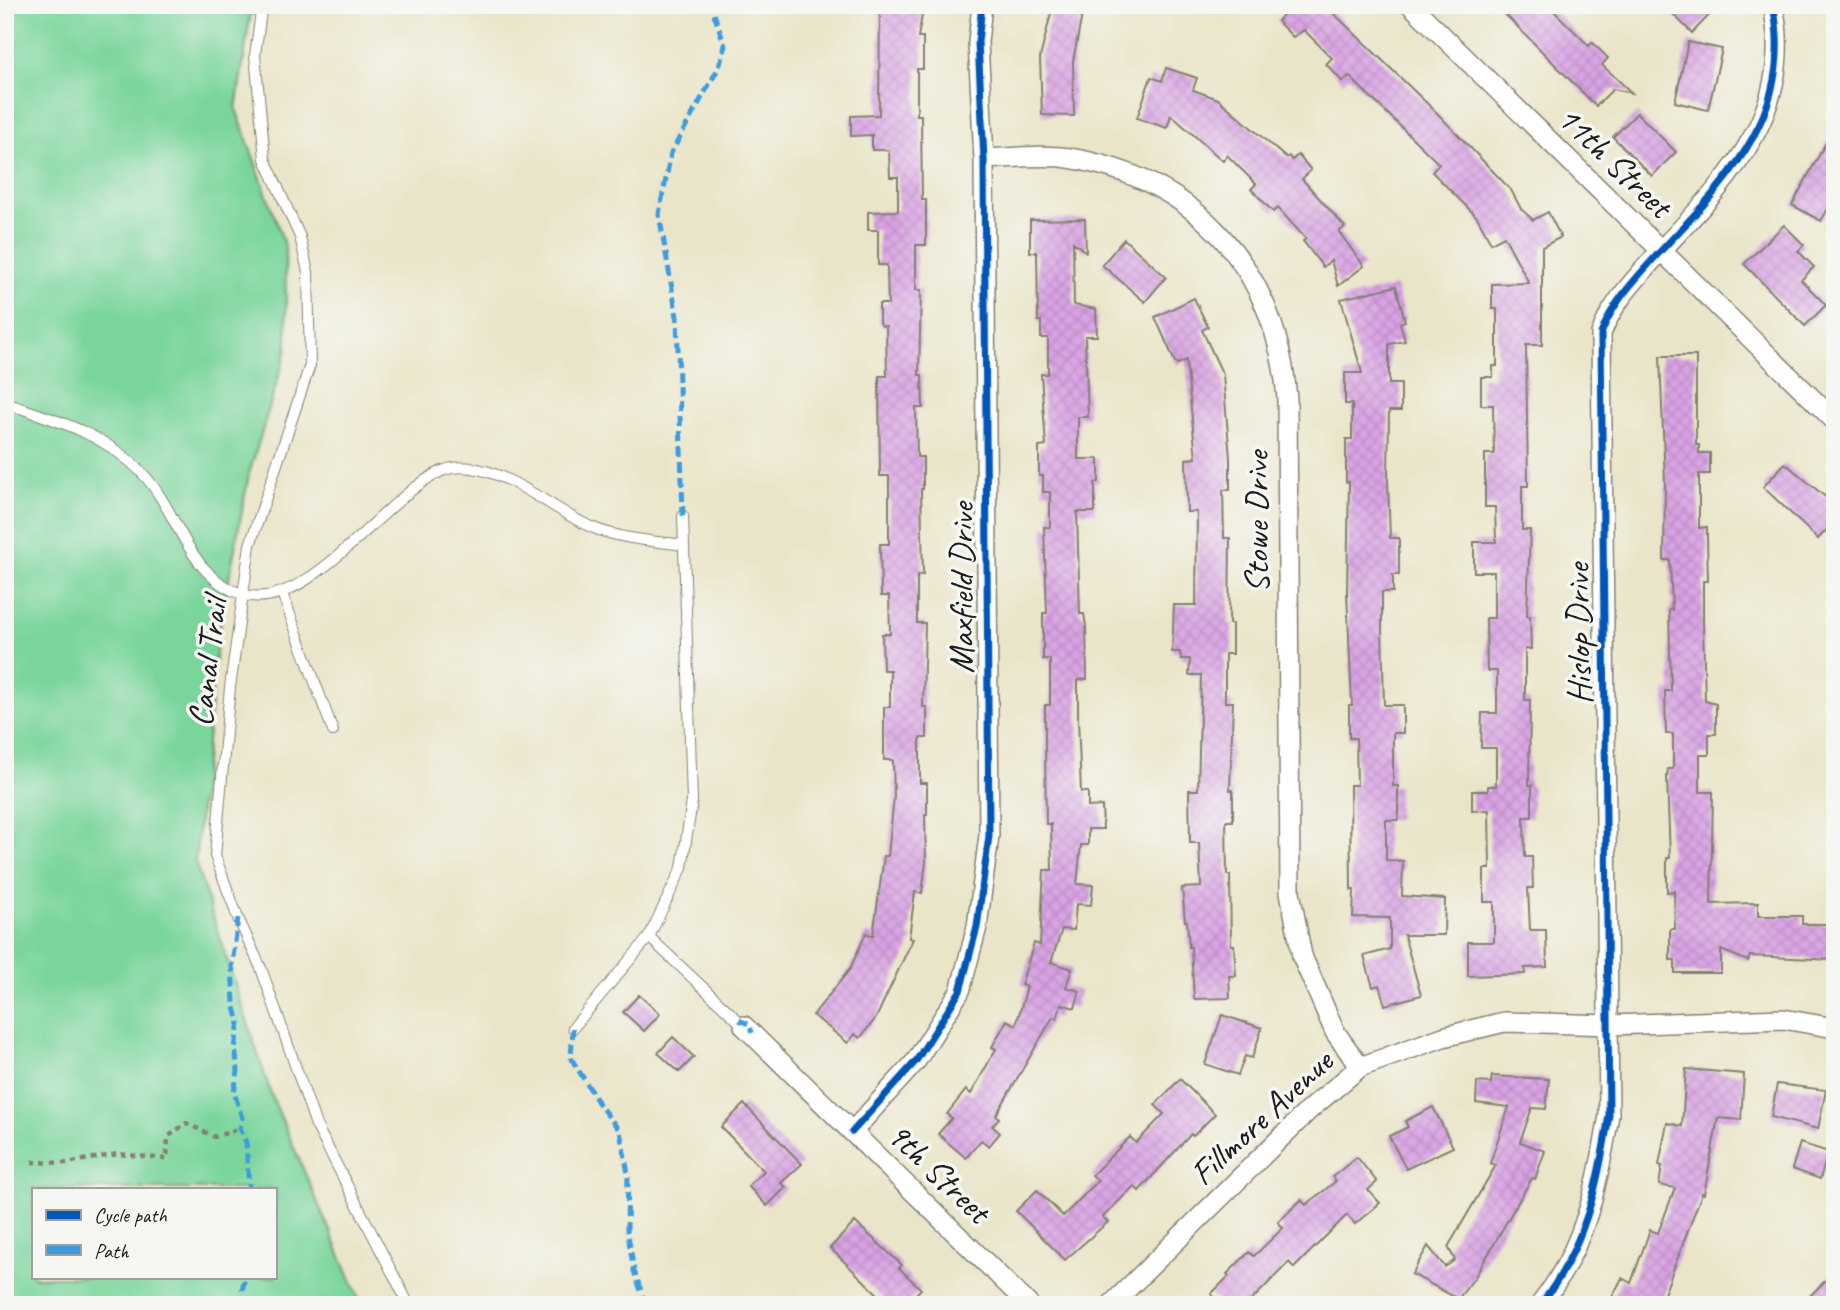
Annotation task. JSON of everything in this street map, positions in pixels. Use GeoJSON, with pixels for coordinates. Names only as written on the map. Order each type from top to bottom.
{"type":"FeatureCollection","features":[{"type":"Feature","properties":{"kind":"street","name":"Maxfield Drive"},"geometry":{"type":"LineString","coordinates":[[852,1132],[916,1061],[960,990],[978,914],[989,836],[984,159],[978,43],[982,5]]}},
{"type":"Feature","properties":{"kind":"street","name":"11th Street"},"geometry":{"type":"LineString","coordinates":[[1411,5],[1835,421]]}},
{"type":"Feature","properties":{"kind":"street","name":"Hislop Drive"},"geometry":{"type":"LineString","coordinates":[[1540,1305],[1574,1250],[1597,1189],[1609,1115],[1601,334],[1608,314],[1624,292],[1728,179],[1759,130],[1774,73],[1773,5]]}},
{"type":"Feature","properties":{"kind":"street","name":"Stowe Drive"},"geometry":{"type":"LineString","coordinates":[[984,159],[1065,158],[1118,170],[1145,181],[1210,225],[1234,251],[1267,304],[1284,360],[1287,398],[1290,892],[1302,956],[1335,1032],[1360,1067]]}},
{"type":"Feature","properties":{"kind":"street","name":"Fillmore Avenue"},"geometry":{"type":"LineString","coordinates":[[1111,1305],[1310,1109],[1360,1067],[1443,1037],[1504,1022],[1610,1026],[1783,1019],[1835,1028]]}},
{"type":"Feature","properties":{"kind":"street","name":"9th Street"},"geometry":{"type":"LineString","coordinates":[[744,1026],[1029,1305]]}},
{"type":"Feature","properties":{"kind":"lane","name":"Canal Trail"},"geometry":{"type":"LineString","coordinates":[[262,5],[255,55],[265,159],[300,237],[308,272],[310,365],[250,545],[230,687],[215,856],[238,918],[261,968],[316,1125],[409,1305]]}},
{"type":"Feature","properties":{"kind":"lane"},"geometry":{"type":"LineString","coordinates":[[5,403],[81,429],[113,446],[146,476],[202,567],[222,586],[244,595],[265,598],[282,593],[322,569],[410,493],[442,471],[466,465],[494,474],[591,527],[621,536],[684,545]]}},
{"type":"Feature","properties":{"kind":"lane"},"geometry":{"type":"LineString","coordinates":[[573,1028],[649,937],[682,868],[691,801],[683,516]]}},
{"type":"Feature","properties":{"kind":"lane"},"geometry":{"type":"LineString","coordinates":[[282,593],[334,732]]}},
{"type":"Feature","properties":{"kind":"lane"},"geometry":{"type":"LineString","coordinates":[[649,937],[744,1026]]}},
{"type":"Feature","properties":{"kind":"path"},"geometry":{"type":"LineString","coordinates":[[32,1162],[66,1163],[118,1154],[167,1159],[168,1137],[186,1123],[215,1137],[240,1128]]}},
{"type":"Feature","properties":{"kind":"green space"},"geometry":{"type":"Polygon","coordinates":[[[5,5],[252,5],[236,109],[285,246],[287,349],[249,474],[217,642],[195,862],[272,1097],[362,1305],[5,1305],[5,5]]]}},
{"type":"Feature","properties":{"kind":"building"},"geometry":{"type":"Polygon","coordinates":[[[880,5],[924,5],[918,37],[923,37],[923,69],[917,69],[917,115],[921,115],[922,200],[926,200],[926,245],[916,245],[916,290],[921,290],[919,375],[922,375],[923,408],[916,408],[917,457],[923,457],[923,575],[917,575],[917,623],[925,623],[923,707],[927,707],[927,738],[920,738],[920,783],[927,783],[926,862],[922,893],[915,892],[909,938],[913,939],[876,1018],[860,1038],[855,1034],[848,1043],[813,1015],[850,969],[866,933],[873,936],[884,856],[888,856],[894,796],[893,760],[884,760],[884,707],[890,707],[890,670],[883,670],[882,634],[890,634],[889,596],[881,596],[880,544],[889,544],[889,476],[880,476],[879,376],[887,376],[886,326],[882,326],[879,321],[879,304],[888,304],[887,265],[878,265],[878,230],[868,230],[868,212],[898,211],[898,177],[890,177],[889,150],[872,150],[872,135],[851,136],[851,116],[879,115],[880,5]]]}},
{"type":"Feature","properties":{"kind":"building"},"geometry":{"type":"Polygon","coordinates":[[[1053,5],[1084,5],[1073,61],[1074,116],[1042,115],[1040,58],[1053,5]]]}},
{"type":"Feature","properties":{"kind":"building"},"geometry":{"type":"Polygon","coordinates":[[[1293,5],[1325,5],[1437,113],[1511,190],[1521,209],[1533,220],[1548,212],[1561,237],[1542,247],[1542,345],[1526,345],[1528,486],[1522,486],[1522,530],[1530,530],[1527,616],[1530,616],[1531,649],[1525,649],[1525,700],[1530,700],[1529,785],[1532,785],[1532,817],[1524,817],[1525,857],[1532,857],[1533,888],[1528,888],[1530,930],[1546,930],[1547,967],[1525,968],[1525,974],[1468,976],[1468,942],[1494,942],[1494,902],[1484,902],[1484,869],[1490,869],[1489,810],[1472,811],[1472,791],[1488,791],[1488,786],[1496,786],[1496,748],[1481,748],[1482,713],[1497,713],[1497,671],[1487,671],[1486,618],[1494,618],[1494,572],[1474,572],[1474,542],[1496,542],[1495,507],[1485,507],[1485,454],[1494,454],[1493,405],[1481,405],[1481,377],[1493,377],[1493,366],[1497,366],[1497,309],[1492,309],[1492,284],[1529,283],[1504,236],[1491,243],[1477,217],[1432,172],[1439,164],[1349,76],[1343,82],[1326,64],[1332,58],[1304,30],[1293,37],[1277,21],[1293,5]]]}},
{"type":"Feature","properties":{"kind":"building"},"geometry":{"type":"Polygon","coordinates":[[[1496,5],[1548,5],[1589,46],[1592,42],[1608,58],[1602,65],[1632,93],[1613,89],[1596,106],[1496,5]]]}},
{"type":"Feature","properties":{"kind":"building"},"geometry":{"type":"Polygon","coordinates":[[[1664,5],[1719,5],[1692,33],[1664,5]]]}},
{"type":"Feature","properties":{"kind":"building"},"geometry":{"type":"Polygon","coordinates":[[[1688,42],[1722,49],[1708,110],[1675,102],[1688,42]]]}},
{"type":"Feature","properties":{"kind":"building"},"geometry":{"type":"Polygon","coordinates":[[[1166,68],[1197,78],[1193,90],[1218,99],[1286,158],[1289,156],[1292,160],[1298,155],[1311,170],[1302,179],[1345,227],[1339,232],[1364,266],[1338,286],[1331,260],[1323,267],[1303,241],[1306,239],[1278,208],[1273,212],[1251,189],[1256,184],[1227,155],[1223,161],[1171,115],[1167,128],[1137,118],[1151,77],[1162,81],[1166,68]]]}},
{"type":"Feature","properties":{"kind":"building"},"geometry":{"type":"Polygon","coordinates":[[[1637,113],[1676,152],[1652,176],[1613,137],[1637,113]]]}},
{"type":"Feature","properties":{"kind":"building"},"geometry":{"type":"Polygon","coordinates":[[[1835,126],[1835,197],[1821,221],[1792,205],[1835,126]]]}},
{"type":"Feature","properties":{"kind":"building"},"geometry":{"type":"Polygon","coordinates":[[[1085,219],[1086,252],[1073,242],[1074,305],[1096,309],[1097,336],[1085,336],[1088,417],[1078,417],[1078,459],[1099,459],[1099,482],[1095,483],[1095,512],[1077,512],[1080,614],[1084,614],[1086,626],[1087,679],[1078,680],[1078,719],[1081,792],[1088,792],[1088,807],[1102,806],[1103,829],[1088,829],[1088,845],[1081,845],[1077,884],[1093,885],[1091,905],[1076,904],[1074,930],[1062,929],[1051,962],[1072,969],[1066,987],[1080,991],[1075,1008],[1061,1004],[1057,1019],[1053,1017],[996,1115],[999,1118],[992,1126],[1000,1133],[989,1146],[981,1140],[966,1158],[938,1134],[952,1118],[947,1114],[966,1090],[971,1094],[996,1049],[992,1047],[1007,1020],[1016,1025],[1027,987],[1021,985],[1034,943],[1040,945],[1044,870],[1052,870],[1051,824],[1046,824],[1045,737],[1045,705],[1050,705],[1050,659],[1043,659],[1043,613],[1047,613],[1044,527],[1050,527],[1050,492],[1043,492],[1043,476],[1039,476],[1039,447],[1046,446],[1041,374],[1048,374],[1048,338],[1041,338],[1041,321],[1038,321],[1037,252],[1030,252],[1030,220],[1085,219]]]}},
{"type":"Feature","properties":{"kind":"building"},"geometry":{"type":"Polygon","coordinates":[[[1784,225],[1804,245],[1798,251],[1814,267],[1801,280],[1826,305],[1805,326],[1744,264],[1784,225]]]}},
{"type":"Feature","properties":{"kind":"building"},"geometry":{"type":"Polygon","coordinates":[[[1124,239],[1166,277],[1145,302],[1102,265],[1124,239]]]}},
{"type":"Feature","properties":{"kind":"building"},"geometry":{"type":"Polygon","coordinates":[[[1396,286],[1405,321],[1400,323],[1405,341],[1389,344],[1389,384],[1401,384],[1401,411],[1389,411],[1388,482],[1390,538],[1399,538],[1399,575],[1393,575],[1393,592],[1382,592],[1382,628],[1384,705],[1403,705],[1403,733],[1393,733],[1393,786],[1398,786],[1398,820],[1386,820],[1386,860],[1403,861],[1402,896],[1445,899],[1444,935],[1404,935],[1421,995],[1385,1005],[1379,985],[1373,987],[1364,956],[1390,949],[1390,918],[1353,917],[1354,890],[1351,890],[1350,785],[1357,785],[1356,738],[1349,738],[1349,705],[1352,705],[1347,592],[1349,482],[1346,482],[1346,439],[1352,439],[1352,404],[1345,404],[1345,373],[1362,373],[1341,299],[1396,286]]]}},
{"type":"Feature","properties":{"kind":"building"},"geometry":{"type":"Polygon","coordinates":[[[1194,298],[1208,327],[1202,330],[1223,375],[1230,458],[1230,490],[1223,490],[1224,538],[1230,538],[1229,624],[1232,624],[1232,654],[1225,654],[1225,702],[1233,702],[1230,790],[1233,790],[1233,821],[1226,821],[1231,945],[1234,945],[1236,976],[1229,976],[1230,998],[1194,999],[1191,947],[1182,888],[1201,887],[1199,843],[1190,843],[1189,790],[1198,790],[1201,675],[1189,675],[1190,659],[1181,659],[1180,652],[1172,652],[1174,605],[1196,605],[1197,512],[1187,512],[1186,459],[1196,458],[1186,360],[1178,364],[1175,362],[1155,317],[1194,298]]]}},
{"type":"Feature","properties":{"kind":"building"},"geometry":{"type":"Polygon","coordinates":[[[1660,356],[1696,356],[1696,445],[1699,445],[1699,453],[1710,453],[1710,474],[1699,474],[1699,528],[1707,527],[1708,581],[1703,581],[1705,701],[1716,704],[1716,734],[1709,734],[1709,755],[1700,755],[1700,792],[1713,792],[1711,904],[1758,903],[1758,916],[1802,916],[1802,924],[1835,924],[1835,960],[1750,956],[1748,961],[1721,950],[1721,973],[1675,973],[1675,960],[1670,960],[1670,929],[1675,929],[1674,891],[1667,892],[1667,858],[1670,858],[1667,777],[1668,769],[1673,769],[1673,734],[1666,734],[1665,691],[1671,691],[1669,610],[1672,610],[1670,560],[1664,560],[1665,482],[1660,356]]]}},
{"type":"Feature","properties":{"kind":"building"},"geometry":{"type":"Polygon","coordinates":[[[1785,463],[1835,505],[1835,521],[1818,539],[1763,487],[1785,463]]]}},
{"type":"Feature","properties":{"kind":"building"},"geometry":{"type":"Polygon","coordinates":[[[639,995],[660,1014],[644,1031],[623,1012],[639,995]]]}},
{"type":"Feature","properties":{"kind":"building"},"geometry":{"type":"Polygon","coordinates":[[[1222,1015],[1262,1028],[1252,1058],[1245,1056],[1238,1075],[1205,1064],[1222,1015]]]}},
{"type":"Feature","properties":{"kind":"building"},"geometry":{"type":"Polygon","coordinates":[[[673,1037],[694,1057],[679,1072],[658,1053],[673,1037]]]}},
{"type":"Feature","properties":{"kind":"building"},"geometry":{"type":"Polygon","coordinates":[[[1686,1069],[1744,1074],[1741,1120],[1718,1118],[1704,1194],[1702,1193],[1660,1305],[1608,1305],[1622,1278],[1631,1283],[1650,1230],[1658,1233],[1675,1188],[1659,1185],[1662,1166],[1659,1165],[1667,1123],[1682,1126],[1686,1069]]]}},
{"type":"Feature","properties":{"kind":"building"},"geometry":{"type":"Polygon","coordinates":[[[1492,1076],[1549,1079],[1546,1109],[1532,1108],[1520,1142],[1545,1151],[1535,1179],[1532,1178],[1475,1277],[1458,1299],[1412,1274],[1428,1246],[1445,1267],[1455,1260],[1448,1247],[1496,1165],[1490,1163],[1509,1107],[1476,1103],[1477,1082],[1491,1083],[1492,1076]]]}},
{"type":"Feature","properties":{"kind":"building"},"geometry":{"type":"Polygon","coordinates":[[[1180,1079],[1215,1114],[1193,1136],[1191,1134],[1139,1191],[1134,1186],[1103,1217],[1108,1222],[1065,1260],[1016,1211],[1037,1190],[1063,1216],[1098,1181],[1092,1175],[1130,1137],[1136,1143],[1164,1114],[1155,1105],[1180,1079]]]}},
{"type":"Feature","properties":{"kind":"building"},"geometry":{"type":"Polygon","coordinates":[[[1777,1084],[1826,1090],[1818,1129],[1771,1117],[1777,1084]]]}},
{"type":"Feature","properties":{"kind":"building"},"geometry":{"type":"Polygon","coordinates":[[[744,1104],[802,1164],[781,1183],[786,1187],[767,1206],[748,1186],[764,1171],[721,1127],[744,1104]]]}},
{"type":"Feature","properties":{"kind":"building"},"geometry":{"type":"Polygon","coordinates":[[[1433,1107],[1453,1147],[1406,1169],[1389,1136],[1408,1127],[1405,1121],[1433,1107]]]}},
{"type":"Feature","properties":{"kind":"building"},"geometry":{"type":"Polygon","coordinates":[[[1800,1143],[1828,1152],[1820,1179],[1792,1169],[1800,1143]]]}},
{"type":"Feature","properties":{"kind":"building"},"geometry":{"type":"Polygon","coordinates":[[[1357,1157],[1377,1182],[1368,1190],[1380,1203],[1355,1224],[1347,1215],[1294,1268],[1289,1262],[1247,1305],[1221,1305],[1211,1294],[1229,1276],[1227,1274],[1249,1252],[1254,1256],[1283,1228],[1278,1222],[1301,1200],[1306,1205],[1336,1181],[1332,1177],[1357,1157]]]}},
{"type":"Feature","properties":{"kind":"building"},"geometry":{"type":"Polygon","coordinates":[[[855,1222],[902,1265],[899,1268],[921,1289],[905,1305],[889,1305],[830,1248],[855,1222]]]}},
{"type":"Feature","properties":{"kind":"building"},"geometry":{"type":"Polygon","coordinates":[[[1835,1271],[1835,1305],[1819,1305],[1810,1296],[1835,1271]]]}},
{"type":"Feature","properties":{"kind":"marked path"},"geometry":{"type":"LineString","coordinates":[[683,516],[677,317],[659,214],[671,153],[719,67],[725,46],[711,5]]}},
{"type":"Feature","properties":{"kind":"marked path"},"geometry":{"type":"LineString","coordinates":[[238,918],[232,965],[234,1004],[239,1022],[235,1048],[238,1071],[234,1092],[242,1118],[240,1128],[246,1142],[249,1188]]}},
{"type":"Feature","properties":{"kind":"marked path"},"geometry":{"type":"LineString","coordinates":[[739,1020],[749,1024],[752,1033]]}},
{"type":"Feature","properties":{"kind":"marked path"},"geometry":{"type":"LineString","coordinates":[[573,1028],[571,1058],[601,1107],[620,1131],[628,1174],[627,1229],[634,1271],[646,1305]]}},
{"type":"Feature","properties":{"kind":"marked path"},"geometry":{"type":"LineString","coordinates":[[239,1305],[245,1278]]}},
{"type":"Feature","properties":{"kind":"cycle path"},"geometry":{"type":"LineString","coordinates":[[852,1132],[916,1061],[960,991],[977,927],[989,836],[984,159],[978,42],[982,5]]}},
{"type":"Feature","properties":{"kind":"cycle path"},"geometry":{"type":"LineString","coordinates":[[1540,1305],[1555,1284],[1579,1238],[1594,1191],[1609,1115],[1601,334],[1624,293],[1706,202],[1749,145],[1764,114],[1774,81],[1777,45],[1773,5]]}}]}
